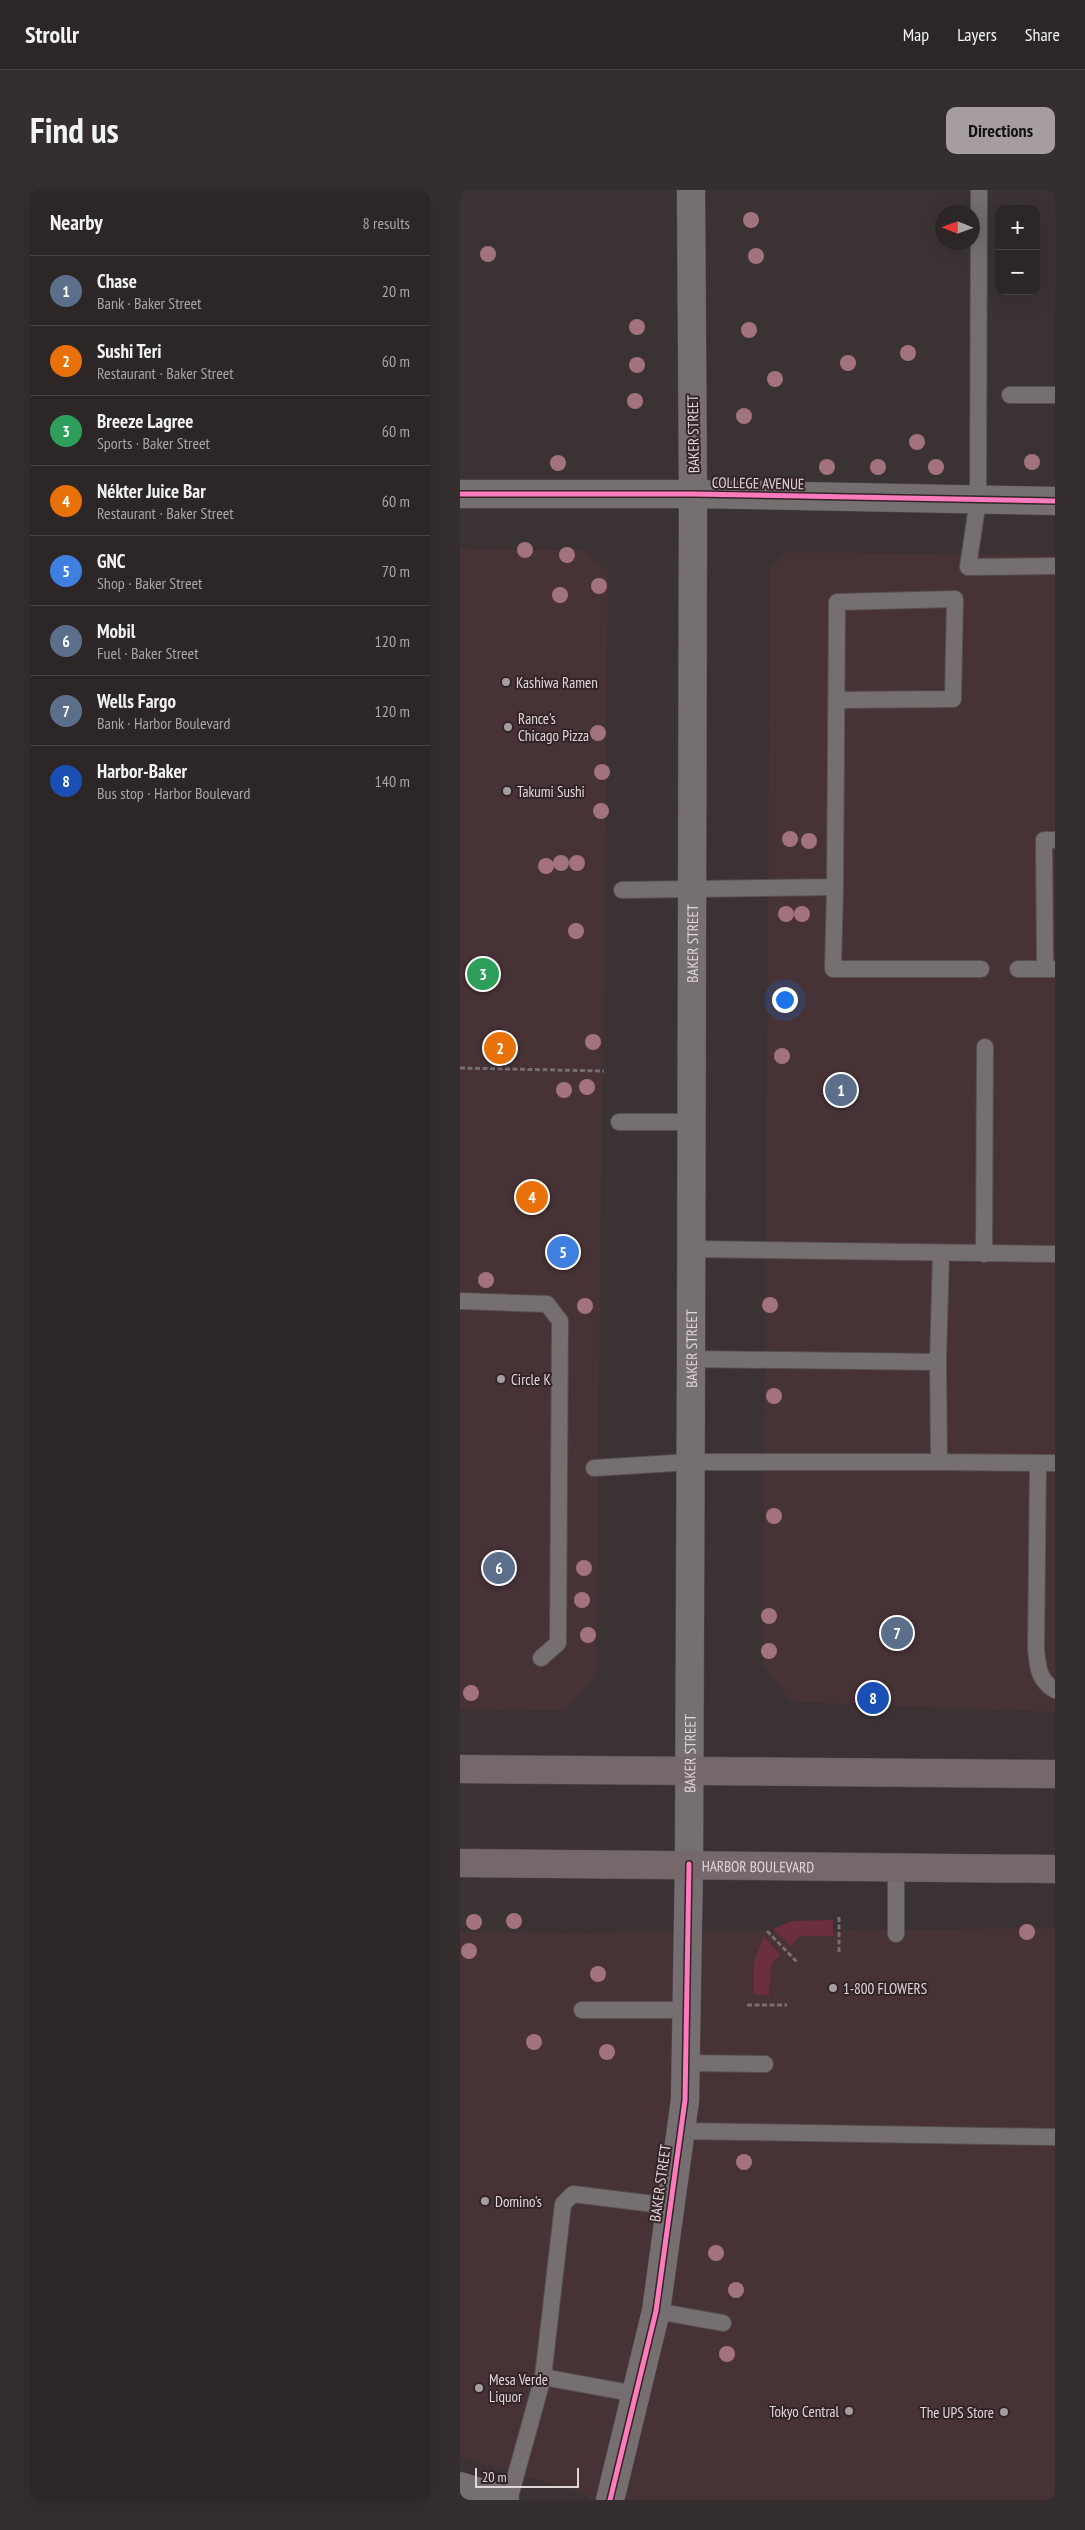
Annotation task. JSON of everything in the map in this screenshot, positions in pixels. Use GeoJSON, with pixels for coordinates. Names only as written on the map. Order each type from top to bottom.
{"type":"FeatureCollection","features":[{"type":"Feature","properties":{"kind":"main road","name":"BAKER STREET"},"geometry":{"type":"LineString","coordinates":[[610,2500],[656,2311],[685,2100],[689,1864],[692,1249],[693,494],[691,190]]}},
{"type":"Feature","properties":{"kind":"main road","name":"COLLEGE AVENUE"},"geometry":{"type":"LineString","coordinates":[[460,494],[693,494],[1055,502]]}},
{"type":"Feature","properties":{"kind":"main road"},"geometry":{"type":"LineString","coordinates":[[460,1769],[1055,1774]]}},
{"type":"Feature","properties":{"kind":"main road","name":"HARBOR BOULEVARD"},"geometry":{"type":"LineString","coordinates":[[460,1863],[1055,1869]]}},
{"type":"Feature","properties":{"kind":"main road"},"geometry":{"type":"LineString","coordinates":[[460,2486],[507,2500]]}},
{"type":"Feature","properties":{"kind":"lane"},"geometry":{"type":"LineString","coordinates":[[979,190],[978,500],[968,567],[1055,566]]}},
{"type":"Feature","properties":{"kind":"lane"},"geometry":{"type":"LineString","coordinates":[[1010,394],[1055,395]]}},
{"type":"Feature","properties":{"kind":"lane"},"geometry":{"type":"LineString","coordinates":[[836,700],[953,699],[955,600],[837,602],[833,969],[981,969]]}},
{"type":"Feature","properties":{"kind":"lane"},"geometry":{"type":"LineString","coordinates":[[1018,969],[1050,969],[1044,840],[1055,840]]}},
{"type":"Feature","properties":{"kind":"lane"},"geometry":{"type":"LineString","coordinates":[[622,890],[835,887]]}},
{"type":"Feature","properties":{"kind":"lane"},"geometry":{"type":"LineString","coordinates":[[984,1254],[985,1047]]}},
{"type":"Feature","properties":{"kind":"lane"},"geometry":{"type":"LineString","coordinates":[[619,1122],[692,1122]]}},
{"type":"Feature","properties":{"kind":"lane"},"geometry":{"type":"LineString","coordinates":[[692,1249],[1055,1254]]}},
{"type":"Feature","properties":{"kind":"lane"},"geometry":{"type":"LineString","coordinates":[[939,1462],[938,1362],[941,1253]]}},
{"type":"Feature","properties":{"kind":"lane"},"geometry":{"type":"LineString","coordinates":[[460,1301],[547,1304],[560,1322],[558,1643],[541,1658]]}},
{"type":"Feature","properties":{"kind":"lane"},"geometry":{"type":"LineString","coordinates":[[691,1359],[938,1362]]}},
{"type":"Feature","properties":{"kind":"lane"},"geometry":{"type":"LineString","coordinates":[[594,1468],[690,1462],[1055,1463]]}},
{"type":"Feature","properties":{"kind":"lane"},"geometry":{"type":"LineString","coordinates":[[1038,1463],[1036,1649],[1039,1675],[1047,1685],[1055,1690]]}},
{"type":"Feature","properties":{"kind":"lane"},"geometry":{"type":"LineString","coordinates":[[896,1868],[896,1934]]}},
{"type":"Feature","properties":{"kind":"lane"},"geometry":{"type":"LineString","coordinates":[[582,2010],[686,2010]]}},
{"type":"Feature","properties":{"kind":"lane"},"geometry":{"type":"LineString","coordinates":[[685,2063],[765,2064]]}},
{"type":"Feature","properties":{"kind":"lane"},"geometry":{"type":"LineString","coordinates":[[680,2130],[1055,2137]]}},
{"type":"Feature","properties":{"kind":"lane"},"geometry":{"type":"LineString","coordinates":[[507,2500],[543,2377],[563,2204],[573,2194],[670,2206]]}},
{"type":"Feature","properties":{"kind":"lane"},"geometry":{"type":"LineString","coordinates":[[656,2311],[723,2323]]}},
{"type":"Feature","properties":{"kind":"lane"},"geometry":{"type":"LineString","coordinates":[[543,2377],[636,2394]]}},
{"type":"Feature","properties":{"kind":"path"},"geometry":{"type":"LineString","coordinates":[[460,1068],[604,1071]]}},
{"type":"Feature","properties":{"kind":"path"},"geometry":{"type":"LineString","coordinates":[[839,1916],[839,1952]]}},
{"type":"Feature","properties":{"kind":"path"},"geometry":{"type":"LineString","coordinates":[[767,1931],[797,1962]]}},
{"type":"Feature","properties":{"kind":"path"},"geometry":{"type":"LineString","coordinates":[[747,2005],[787,2004]]}},
{"type":"Feature","properties":{"kind":"shaded area"},"geometry":{"type":"Polygon","coordinates":[[[460,549],[584,550],[608,571],[596,1676],[564,1711],[460,1709],[460,549]]]}},
{"type":"Feature","properties":{"kind":"shaded area"},"geometry":{"type":"Polygon","coordinates":[[[786,552],[1055,555],[1055,1712],[791,1702],[763,1665],[770,568],[786,552]]]}},
{"type":"Feature","properties":{"kind":"shaded area"},"geometry":{"type":"Polygon","coordinates":[[[833,1920],[833,1936],[800,1936],[791,1946],[773,1929],[791,1921],[833,1920]]]}},
{"type":"Feature","properties":{"kind":"shaded area"},"geometry":{"type":"Polygon","coordinates":[[[1055,1928],[1055,2500],[590,2500],[586,2494],[460,2457],[460,1932],[577,1933],[1055,1928]]]}},
{"type":"Feature","properties":{"kind":"shaded area"},"geometry":{"type":"Polygon","coordinates":[[[764,1936],[780,1955],[771,1964],[769,1995],[754,1994],[754,1963],[764,1936]]]}},
{"type":"Feature","properties":{"kind":"cycle path"},"geometry":{"type":"LineString","coordinates":[[460,494],[693,494],[1055,501]]}},
{"type":"Feature","properties":{"kind":"cycle path"},"geometry":{"type":"LineString","coordinates":[[610,2500],[656,2311],[685,2100],[689,1864]]}},
{"type":"Feature","properties":{"kind":"place","name":"Kashiwa Ramen"},"geometry":{"type":"Point","coordinates":[506,682]}},
{"type":"Feature","properties":{"kind":"place","name":"Rance's Chicago Pizza"},"geometry":{"type":"Point","coordinates":[508,727]}},
{"type":"Feature","properties":{"kind":"place","name":"Takumi Sushi"},"geometry":{"type":"Point","coordinates":[507,791]}},
{"type":"Feature","properties":{"kind":"place","name":"Breeze Lagree"},"geometry":{"type":"Point","coordinates":[483,974]}},
{"type":"Feature","properties":{"kind":"place","name":"Sushi Teri"},"geometry":{"type":"Point","coordinates":[500,1048]}},
{"type":"Feature","properties":{"kind":"place","name":"Chase"},"geometry":{"type":"Point","coordinates":[841,1090]}},
{"type":"Feature","properties":{"kind":"place","name":"Nékter Juice Bar"},"geometry":{"type":"Point","coordinates":[532,1197]}},
{"type":"Feature","properties":{"kind":"place","name":"GNC"},"geometry":{"type":"Point","coordinates":[563,1252]}},
{"type":"Feature","properties":{"kind":"place","name":"Circle K"},"geometry":{"type":"Point","coordinates":[501,1379]}},
{"type":"Feature","properties":{"kind":"place","name":"Mobil"},"geometry":{"type":"Point","coordinates":[499,1568]}},
{"type":"Feature","properties":{"kind":"place","name":"Wells Fargo"},"geometry":{"type":"Point","coordinates":[897,1633]}},
{"type":"Feature","properties":{"kind":"place","name":"Harbor-Baker"},"geometry":{"type":"Point","coordinates":[873,1698]}},
{"type":"Feature","properties":{"kind":"place","name":"1-800 FLOWERS"},"geometry":{"type":"Point","coordinates":[833,1988]}},
{"type":"Feature","properties":{"kind":"place","name":"Domino's"},"geometry":{"type":"Point","coordinates":[485,2201]}},
{"type":"Feature","properties":{"kind":"place","name":"Mesa Verde Liquor"},"geometry":{"type":"Point","coordinates":[479,2388]}},
{"type":"Feature","properties":{"kind":"place","name":"Tokyo Central"},"geometry":{"type":"Point","coordinates":[849,2411]}},
{"type":"Feature","properties":{"kind":"place","name":"The UPS Store"},"geometry":{"type":"Point","coordinates":[1004,2412]}}]}
